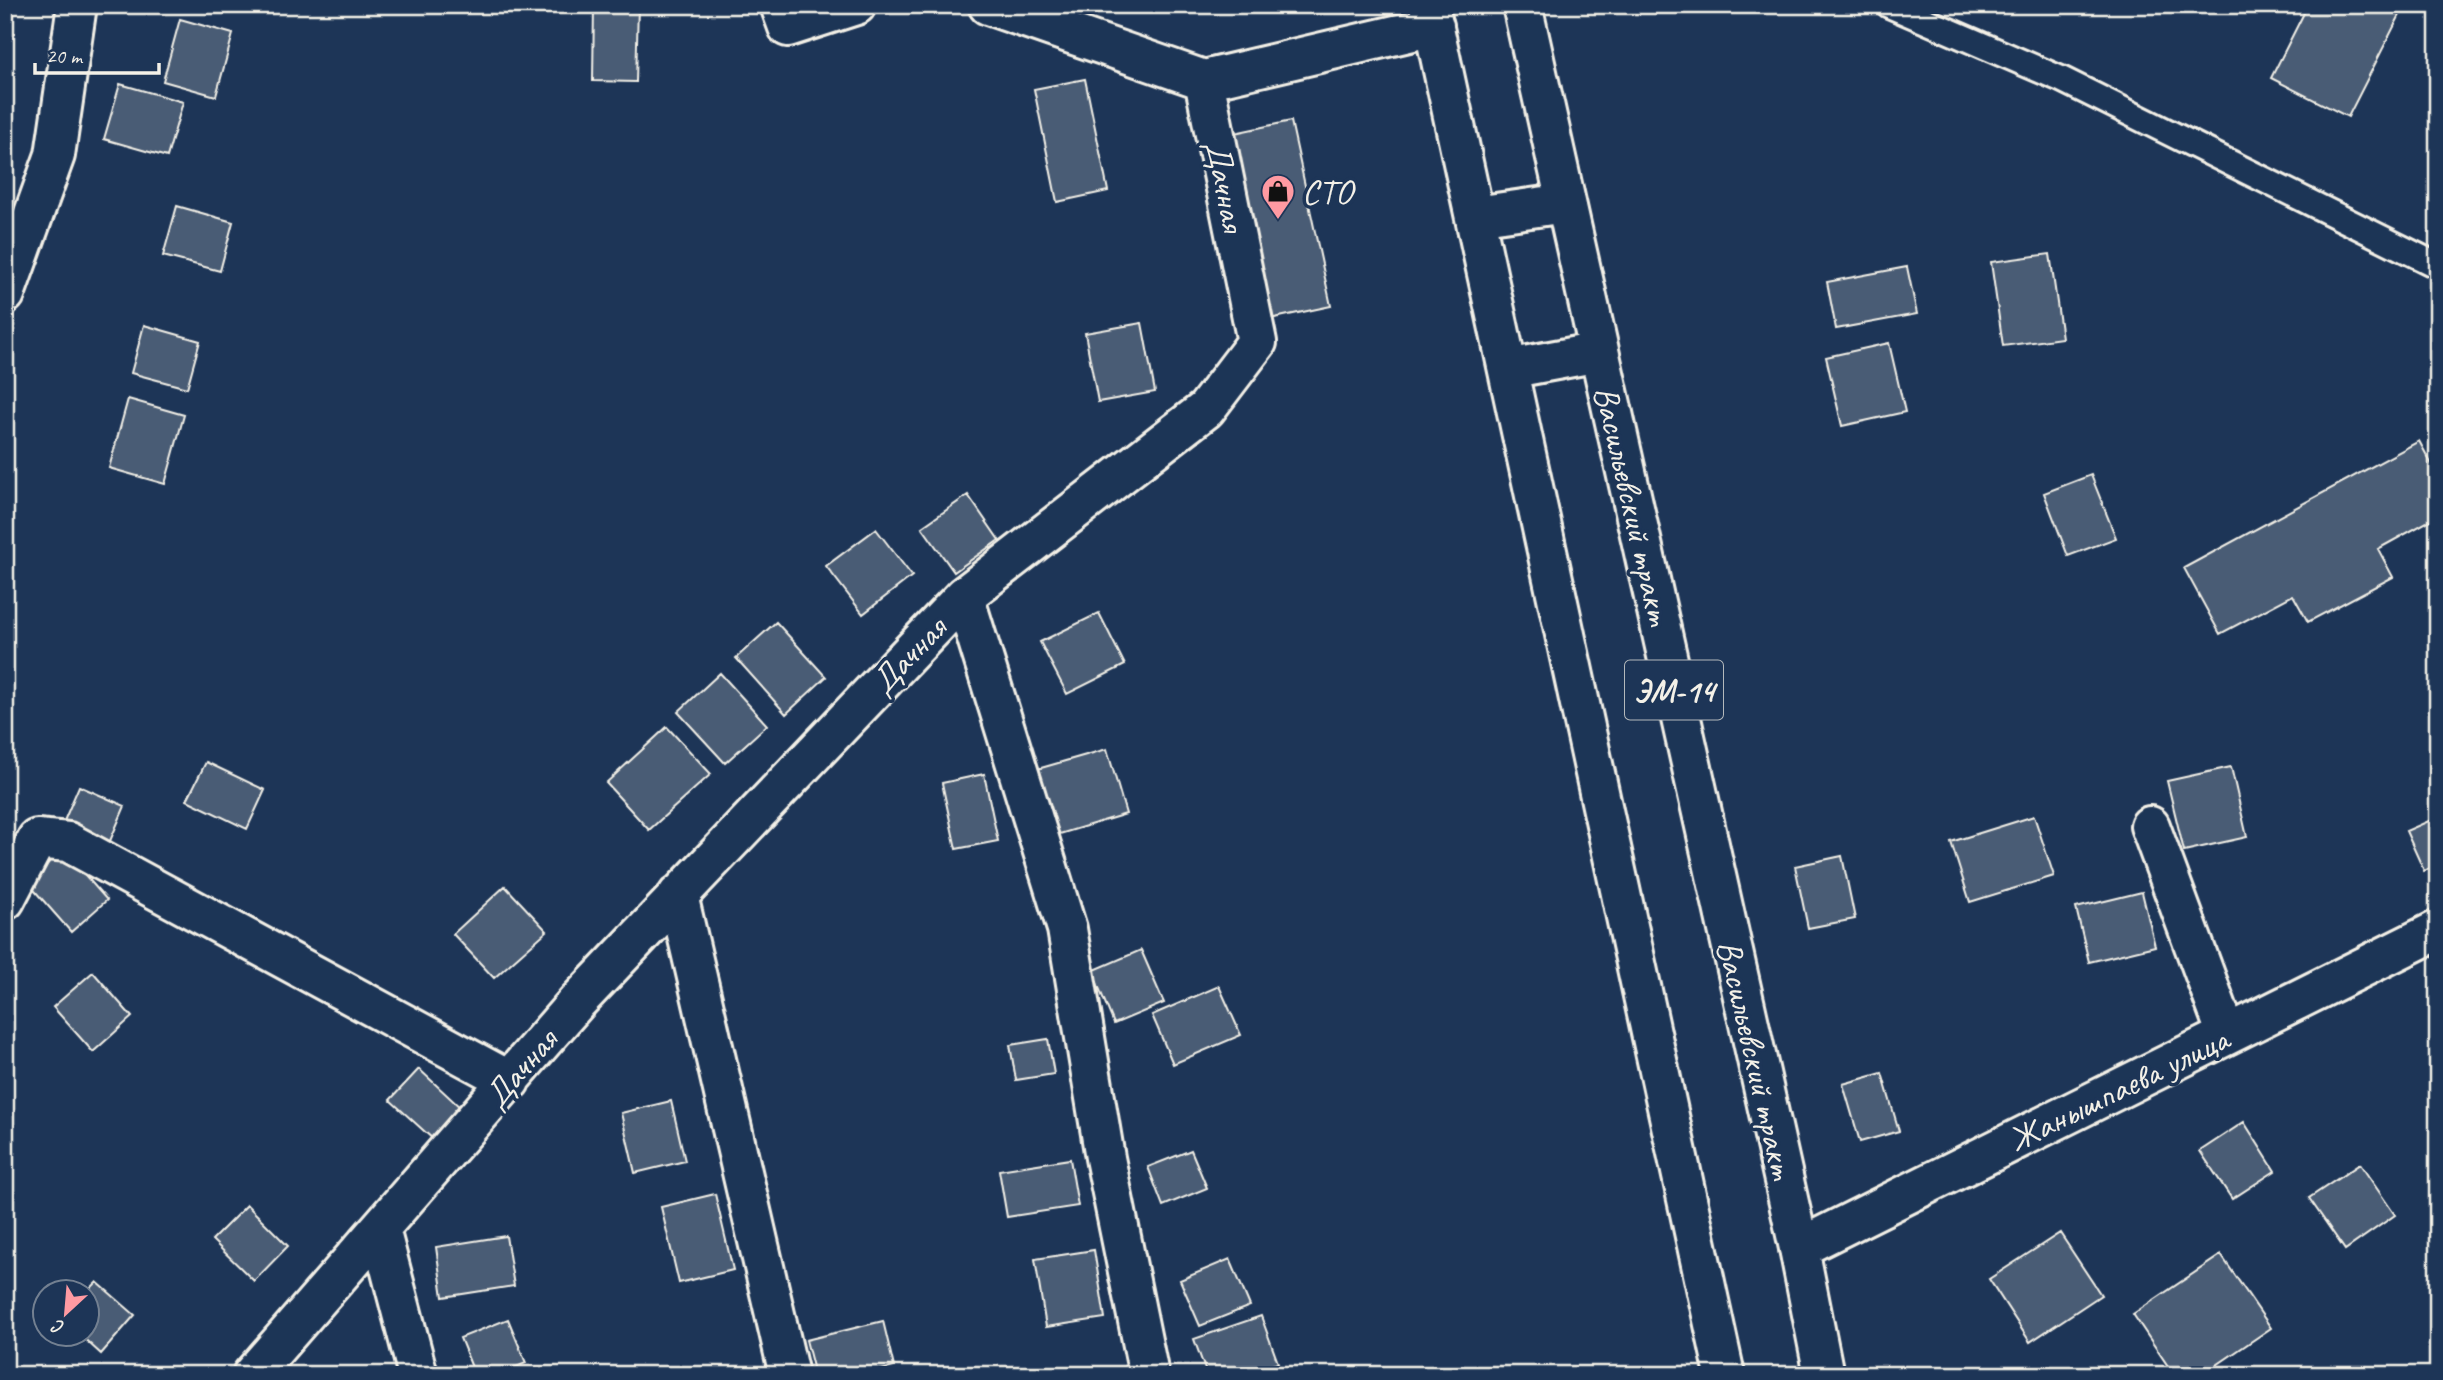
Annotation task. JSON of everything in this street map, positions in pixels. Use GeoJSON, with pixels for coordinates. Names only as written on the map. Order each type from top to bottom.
{"type":"FeatureCollection","features":[{"type":"Feature","properties":{"kind":"street"},"geometry":{"type":"LineString","coordinates":[[5,295],[55,155],[77,5]]}},
{"type":"Feature","properties":{"kind":"street"},"geometry":{"type":"LineString","coordinates":[[780,5],[788,27],[856,5]]}},
{"type":"Feature","properties":{"kind":"street"},"geometry":{"type":"LineString","coordinates":[[988,5],[1204,80],[1432,15]]}},
{"type":"Feature","properties":{"kind":"street","name":"Васильевский тракт"},"geometry":{"type":"LineString","coordinates":[[1522,5],[1799,1248],[1824,1375]]}},
{"type":"Feature","properties":{"kind":"street","name":"ЭМ-14"},"geometry":{"type":"LineString","coordinates":[[1432,15],[1725,1375]]}},
{"type":"Feature","properties":{"kind":"street","name":"Дачная"},"geometry":{"type":"LineString","coordinates":[[252,1375],[577,1002],[964,596],[1206,409],[1257,342],[1204,80]]}},
{"type":"Feature","properties":{"kind":"street"},"geometry":{"type":"LineString","coordinates":[[1475,216],[1566,204]]}},
{"type":"Feature","properties":{"kind":"street"},"geometry":{"type":"LineString","coordinates":[[1508,369],[1599,352]]}},
{"type":"Feature","properties":{"kind":"street"},"geometry":{"type":"LineString","coordinates":[[964,596],[1067,929],[1105,1158],[1149,1375]]}},
{"type":"Feature","properties":{"kind":"street"},"geometry":{"type":"LineString","coordinates":[[2150,826],[2227,1035]]}},
{"type":"Feature","properties":{"kind":"street"},"geometry":{"type":"LineString","coordinates":[[5,901],[37,839],[68,842],[510,1080]]}},
{"type":"Feature","properties":{"kind":"street"},"geometry":{"type":"LineString","coordinates":[[678,895],[789,1375]]}},
{"type":"Feature","properties":{"kind":"street","name":"Жанышпаева улица"},"geometry":{"type":"LineString","coordinates":[[1799,1248],[2438,930]]}},
{"type":"Feature","properties":{"kind":"street"},"geometry":{"type":"LineString","coordinates":[[380,1229],[418,1375]]}},
{"type":"Feature","properties":{"kind":"lane"},"geometry":{"type":"LineString","coordinates":[[1889,5],[2061,79],[2438,266]]}},
{"type":"Feature","properties":{"kind":"building"},"geometry":{"type":"Polygon","coordinates":[[[594,5],[638,5],[636,82],[593,81],[594,5]]]}},
{"type":"Feature","properties":{"kind":"building"},"geometry":{"type":"Polygon","coordinates":[[[2308,5],[2405,5],[2348,117],[2271,78],[2308,5]]]}},
{"type":"Feature","properties":{"kind":"building"},"geometry":{"type":"Polygon","coordinates":[[[180,19],[233,34],[216,96],[163,81],[180,19]]]}},
{"type":"Feature","properties":{"kind":"building"},"geometry":{"type":"Polygon","coordinates":[[[1085,79],[1108,191],[1057,202],[1034,89],[1085,79]]]}},
{"type":"Feature","properties":{"kind":"building"},"geometry":{"type":"Polygon","coordinates":[[[120,84],[183,102],[167,157],[104,139],[120,84]]]}},
{"type":"Feature","properties":{"kind":"building","name":"СТО"},"geometry":{"type":"Polygon","coordinates":[[[1291,121],[1331,306],[1265,320],[1225,135],[1291,121]]]}},
{"type":"Feature","properties":{"kind":"building"},"geometry":{"type":"Polygon","coordinates":[[[177,206],[233,222],[220,271],[163,256],[177,206]]]}},
{"type":"Feature","properties":{"kind":"building"},"geometry":{"type":"Polygon","coordinates":[[[2050,254],[2062,338],[2003,346],[1991,262],[2050,254]]]}},
{"type":"Feature","properties":{"kind":"building"},"geometry":{"type":"Polygon","coordinates":[[[1907,267],[1917,314],[1836,329],[1827,282],[1907,267]]]}},
{"type":"Feature","properties":{"kind":"building"},"geometry":{"type":"Polygon","coordinates":[[[1142,323],[1155,392],[1098,402],[1085,333],[1142,323]]]}},
{"type":"Feature","properties":{"kind":"building"},"geometry":{"type":"Polygon","coordinates":[[[144,325],[200,341],[187,388],[131,373],[144,325]]]}},
{"type":"Feature","properties":{"kind":"building"},"geometry":{"type":"Polygon","coordinates":[[[1889,343],[1905,412],[1842,426],[1826,357],[1889,343]]]}},
{"type":"Feature","properties":{"kind":"building"},"geometry":{"type":"Polygon","coordinates":[[[128,399],[184,415],[165,484],[109,468],[128,399]]]}},
{"type":"Feature","properties":{"kind":"building"},"geometry":{"type":"Polygon","coordinates":[[[2419,441],[2438,476],[2438,516],[2378,549],[2393,577],[2308,622],[2293,595],[2220,634],[2184,568],[2419,441]]]}},
{"type":"Feature","properties":{"kind":"building"},"geometry":{"type":"Polygon","coordinates":[[[2091,475],[2116,538],[2068,556],[2044,493],[2091,475]]]}},
{"type":"Feature","properties":{"kind":"building"},"geometry":{"type":"Polygon","coordinates":[[[968,495],[999,540],[954,572],[922,527],[968,495]]]}},
{"type":"Feature","properties":{"kind":"building"},"geometry":{"type":"Polygon","coordinates":[[[876,529],[912,576],[863,614],[826,566],[876,529]]]}},
{"type":"Feature","properties":{"kind":"building"},"geometry":{"type":"Polygon","coordinates":[[[1099,613],[1125,665],[1067,694],[1040,642],[1099,613]]]}},
{"type":"Feature","properties":{"kind":"building"},"geometry":{"type":"Polygon","coordinates":[[[776,622],[826,677],[786,714],[736,658],[776,622]]]}},
{"type":"Feature","properties":{"kind":"building"},"geometry":{"type":"Polygon","coordinates":[[[720,673],[767,725],[725,763],[678,712],[720,673]]]}},
{"type":"Feature","properties":{"kind":"building"},"geometry":{"type":"Polygon","coordinates":[[[667,727],[711,774],[649,830],[606,783],[667,727]]]}},
{"type":"Feature","properties":{"kind":"building"},"geometry":{"type":"Polygon","coordinates":[[[1107,749],[1126,814],[1053,836],[1034,770],[1107,749]]]}},
{"type":"Feature","properties":{"kind":"building"},"geometry":{"type":"Polygon","coordinates":[[[206,762],[265,790],[247,829],[187,800],[206,762]]]}},
{"type":"Feature","properties":{"kind":"building"},"geometry":{"type":"Polygon","coordinates":[[[2231,767],[2247,837],[2184,851],[2167,781],[2231,767]]]}},
{"type":"Feature","properties":{"kind":"building"},"geometry":{"type":"Polygon","coordinates":[[[984,774],[998,841],[956,849],[942,783],[984,774]]]}},
{"type":"Feature","properties":{"kind":"building"},"geometry":{"type":"Polygon","coordinates":[[[79,786],[125,806],[107,848],[61,828],[79,786]]]}},
{"type":"Feature","properties":{"kind":"building"},"geometry":{"type":"Polygon","coordinates":[[[2034,816],[2054,876],[1970,902],[1951,842],[2034,816]]]}},
{"type":"Feature","properties":{"kind":"building"},"geometry":{"type":"Polygon","coordinates":[[[2438,817],[2438,865],[2424,871],[2406,831],[2438,817]]]}},
{"type":"Feature","properties":{"kind":"building"},"geometry":{"type":"Polygon","coordinates":[[[63,850],[107,900],[71,932],[27,882],[63,850]]]}},
{"type":"Feature","properties":{"kind":"building"},"geometry":{"type":"Polygon","coordinates":[[[1842,856],[1855,919],[1808,928],[1795,866],[1842,856]]]}},
{"type":"Feature","properties":{"kind":"building"},"geometry":{"type":"Polygon","coordinates":[[[505,886],[547,931],[494,978],[453,934],[505,886]]]}},
{"type":"Feature","properties":{"kind":"building"},"geometry":{"type":"Polygon","coordinates":[[[2142,892],[2155,946],[2089,962],[2076,908],[2142,892]]]}},
{"type":"Feature","properties":{"kind":"building"},"geometry":{"type":"Polygon","coordinates":[[[1141,950],[1164,1003],[1114,1024],[1092,971],[1141,950]]]}},
{"type":"Feature","properties":{"kind":"building"},"geometry":{"type":"Polygon","coordinates":[[[93,972],[132,1017],[93,1052],[53,1007],[93,972]]]}},
{"type":"Feature","properties":{"kind":"building"},"geometry":{"type":"Polygon","coordinates":[[[1219,986],[1241,1035],[1173,1064],[1152,1015],[1219,986]]]}},
{"type":"Feature","properties":{"kind":"building"},"geometry":{"type":"Polygon","coordinates":[[[1048,1039],[1054,1074],[1016,1080],[1010,1045],[1048,1039]]]}},
{"type":"Feature","properties":{"kind":"building"},"geometry":{"type":"Polygon","coordinates":[[[419,1069],[462,1109],[434,1140],[390,1100],[419,1069]]]}},
{"type":"Feature","properties":{"kind":"building"},"geometry":{"type":"Polygon","coordinates":[[[1882,1073],[1899,1131],[1860,1142],[1843,1084],[1882,1073]]]}},
{"type":"Feature","properties":{"kind":"building"},"geometry":{"type":"Polygon","coordinates":[[[671,1101],[685,1161],[635,1173],[621,1113],[671,1101]]]}},
{"type":"Feature","properties":{"kind":"building"},"geometry":{"type":"Polygon","coordinates":[[[2244,1122],[2275,1171],[2232,1199],[2200,1151],[2244,1122]]]}},
{"type":"Feature","properties":{"kind":"building"},"geometry":{"type":"Polygon","coordinates":[[[1191,1150],[1207,1188],[1163,1206],[1148,1167],[1191,1150]]]}},
{"type":"Feature","properties":{"kind":"building"},"geometry":{"type":"Polygon","coordinates":[[[1070,1159],[1078,1206],[1007,1217],[999,1170],[1070,1159]]]}},
{"type":"Feature","properties":{"kind":"building"},"geometry":{"type":"Polygon","coordinates":[[[2360,1164],[2395,1215],[2345,1250],[2309,1198],[2360,1164]]]}},
{"type":"Feature","properties":{"kind":"building"},"geometry":{"type":"Polygon","coordinates":[[[715,1194],[733,1270],[679,1283],[661,1207],[715,1194]]]}},
{"type":"Feature","properties":{"kind":"building"},"geometry":{"type":"Polygon","coordinates":[[[247,1205],[288,1246],[254,1281],[212,1240],[247,1205]]]}},
{"type":"Feature","properties":{"kind":"building"},"geometry":{"type":"Polygon","coordinates":[[[2060,1233],[2101,1295],[2030,1342],[1989,1279],[2060,1233]]]}},
{"type":"Feature","properties":{"kind":"building"},"geometry":{"type":"Polygon","coordinates":[[[506,1236],[514,1286],[443,1297],[436,1247],[506,1236]]]}},
{"type":"Feature","properties":{"kind":"building"},"geometry":{"type":"Polygon","coordinates":[[[1094,1250],[1105,1318],[1046,1327],[1035,1259],[1094,1250]]]}},
{"type":"Feature","properties":{"kind":"building"},"geometry":{"type":"Polygon","coordinates":[[[2221,1255],[2271,1328],[2202,1375],[2174,1375],[2133,1314],[2221,1255]]]}},
{"type":"Feature","properties":{"kind":"building"},"geometry":{"type":"Polygon","coordinates":[[[1230,1259],[1250,1306],[1200,1326],[1180,1280],[1230,1259]]]}},
{"type":"Feature","properties":{"kind":"building"},"geometry":{"type":"Polygon","coordinates":[[[102,1286],[135,1315],[101,1354],[94,1348],[102,1348],[102,1286]]]}},
{"type":"Feature","properties":{"kind":"building"},"geometry":{"type":"Polygon","coordinates":[[[1261,1316],[1278,1363],[1243,1375],[1207,1375],[1194,1339],[1261,1316]]]}},
{"type":"Feature","properties":{"kind":"building"},"geometry":{"type":"Polygon","coordinates":[[[508,1319],[526,1363],[497,1375],[475,1375],[460,1338],[508,1319]]]}},
{"type":"Feature","properties":{"kind":"building"},"geometry":{"type":"Polygon","coordinates":[[[883,1321],[894,1367],[861,1375],[815,1375],[806,1340],[883,1321]]]}},
{"type":"Feature","properties":{"kind":"place","name":"СТО"},"geometry":{"type":"Point","coordinates":[1278,221]}}]}
